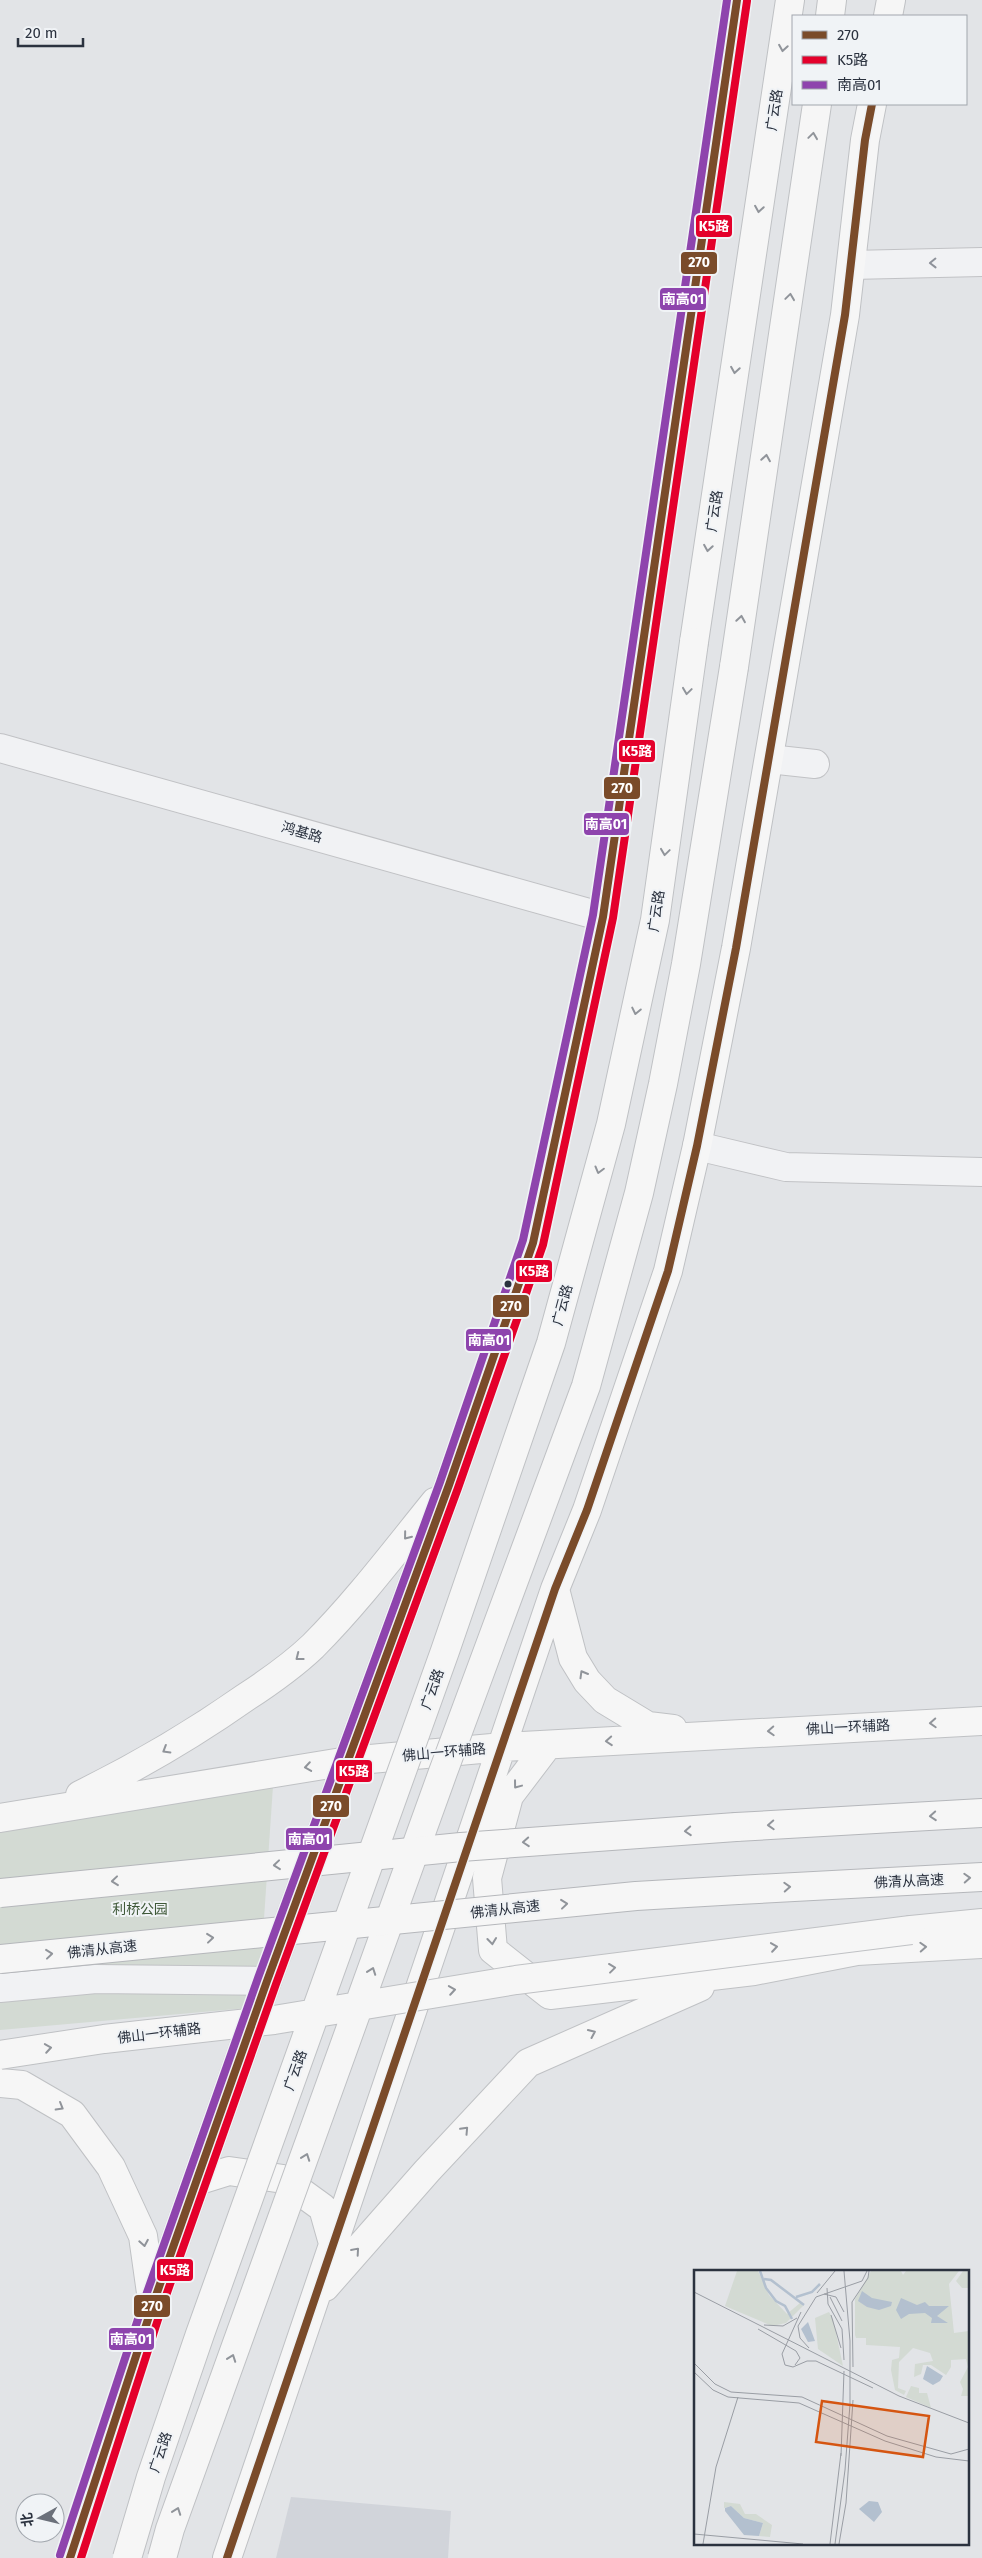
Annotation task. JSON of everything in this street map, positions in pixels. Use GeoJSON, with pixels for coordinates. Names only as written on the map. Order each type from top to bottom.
{"type":"FeatureCollection","features":[{"type":"Feature","properties":{"kind":"main road"},"geometry":{"type":"LineString","coordinates":[[70,2558],[153,2304],[267,1981],[449,1485],[533,1242],[603,917],[737,0]]}},
{"type":"Feature","properties":{"kind":"main road","name":"广云路"},"geometry":{"type":"LineString","coordinates":[[127,2558],[151,2478],[200,2334],[445,1651],[551,1343],[611,1124],[655,920],[694,642],[790,0]]}},
{"type":"Feature","properties":{"kind":"main road"},"geometry":{"type":"LineString","coordinates":[[830,15],[832,0]]}},
{"type":"Feature","properties":{"kind":"main road"},"geometry":{"type":"LineString","coordinates":[[888,15],[890,0]]}},
{"type":"Feature","properties":{"kind":"main road"},"geometry":{"type":"LineString","coordinates":[[162,2558],[170,2529],[443,1772],[586,1386],[639,1193],[686,964],[734,667],[817,105]]}},
{"type":"Feature","properties":{"kind":"main road"},"geometry":{"type":"LineString","coordinates":[[227,2558],[313,2301],[334,2247],[555,1589],[587,1510],[668,1271],[697,1146],[736,948],[845,315],[872,105]]}},
{"type":"Feature","properties":{"kind":"main road"},"geometry":{"type":"LineString","coordinates":[[53,1808],[140,1766],[200,1730],[261,1687],[312,1647],[364,1590],[449,1485]]}},
{"type":"Feature","properties":{"kind":"main road"},"geometry":{"type":"LineString","coordinates":[[555,1589],[574,1658],[587,1681],[605,1700],[648,1726],[717,1734]]}},
{"type":"Feature","properties":{"kind":"main road","name":"佛山一环辅路"},"geometry":{"type":"LineString","coordinates":[[0,1818],[348,1761],[503,1747],[982,1721]]}},
{"type":"Feature","properties":{"kind":"main road"},"geometry":{"type":"LineString","coordinates":[[547,1746],[509,1796],[487,1878],[493,1950],[550,1995],[754,1971],[857,1951],[982,1944]]}},
{"type":"Feature","properties":{"kind":"main road"},"geometry":{"type":"LineString","coordinates":[[0,1893],[461,1847],[736,1827],[982,1813]]}},
{"type":"Feature","properties":{"kind":"main road","name":"佛清从高速"},"geometry":{"type":"LineString","coordinates":[[0,1959],[626,1897],[982,1877]]}},
{"type":"Feature","properties":{"kind":"main road","name":"佛山一环辅路"},"geometry":{"type":"LineString","coordinates":[[0,2055],[104,2040],[274,2020],[516,1980],[912,1930],[982,1923]]}},
{"type":"Feature","properties":{"kind":"main road"},"geometry":{"type":"LineString","coordinates":[[313,2301],[427,2171],[528,2063],[693,1989],[754,1971]]}},
{"type":"Feature","properties":{"kind":"main road"},"geometry":{"type":"LineString","coordinates":[[0,2083],[22,2085],[72,2114],[111,2166],[143,2236],[153,2304]]}},
{"type":"Feature","properties":{"kind":"main road"},"geometry":{"type":"LineString","coordinates":[[197,2181],[229,2171],[283,2179],[323,2208],[334,2247]]}},
{"type":"Feature","properties":{"kind":"street"},"geometry":{"type":"LineString","coordinates":[[851,264],[982,262]]}},
{"type":"Feature","properties":{"kind":"street","name":"鸿基路"},"geometry":{"type":"LineString","coordinates":[[0,748],[603,917]]}},
{"type":"Feature","properties":{"kind":"street"},"geometry":{"type":"LineString","coordinates":[[769,759],[815,764]]}},
{"type":"Feature","properties":{"kind":"street"},"geometry":{"type":"LineString","coordinates":[[697,1146],[786,1167],[982,1172]]}},
{"type":"Feature","properties":{"kind":"street"},"geometry":{"type":"LineString","coordinates":[[0,1988],[96,1979],[267,1981]]}},
{"type":"Feature","properties":{"kind":"shaded area"},"geometry":{"type":"Polygon","coordinates":[[[291,2497],[451,2511],[448,2558],[276,2558],[291,2497]]]}},
{"type":"Feature","properties":{"kind":"green space","name":"利桥公园"},"geometry":{"type":"Polygon","coordinates":[[[273,1786],[258,2007],[0,2030],[0,1814],[273,1786]]]}},
{"type":"Feature","properties":{"kind":"transit line","name":"南高01"},"geometry":{"type":"LineString","coordinates":[[60,2555],[144,2301],[258,1978],[440,1482],[523,1240],[593,915],[727,0]]}},
{"type":"Feature","properties":{"kind":"transit line","name":"270"},"geometry":{"type":"LineString","coordinates":[[70,2558],[153,2304],[267,1981],[449,1485],[533,1243],[603,917],[737,0]]}},
{"type":"Feature","properties":{"kind":"transit line","name":"K5路"},"geometry":{"type":"LineString","coordinates":[[81,2558],[162,2307],[276,1984],[458,1488],[543,1245],[613,918],[747,1]]}},
{"type":"Feature","properties":{"kind":"transit line","name":"270"},"geometry":{"type":"LineString","coordinates":[[227,2558],[555,1589],[587,1510],[668,1271],[697,1146],[736,948],[845,315],[865,140],[872,105]]}}]}
